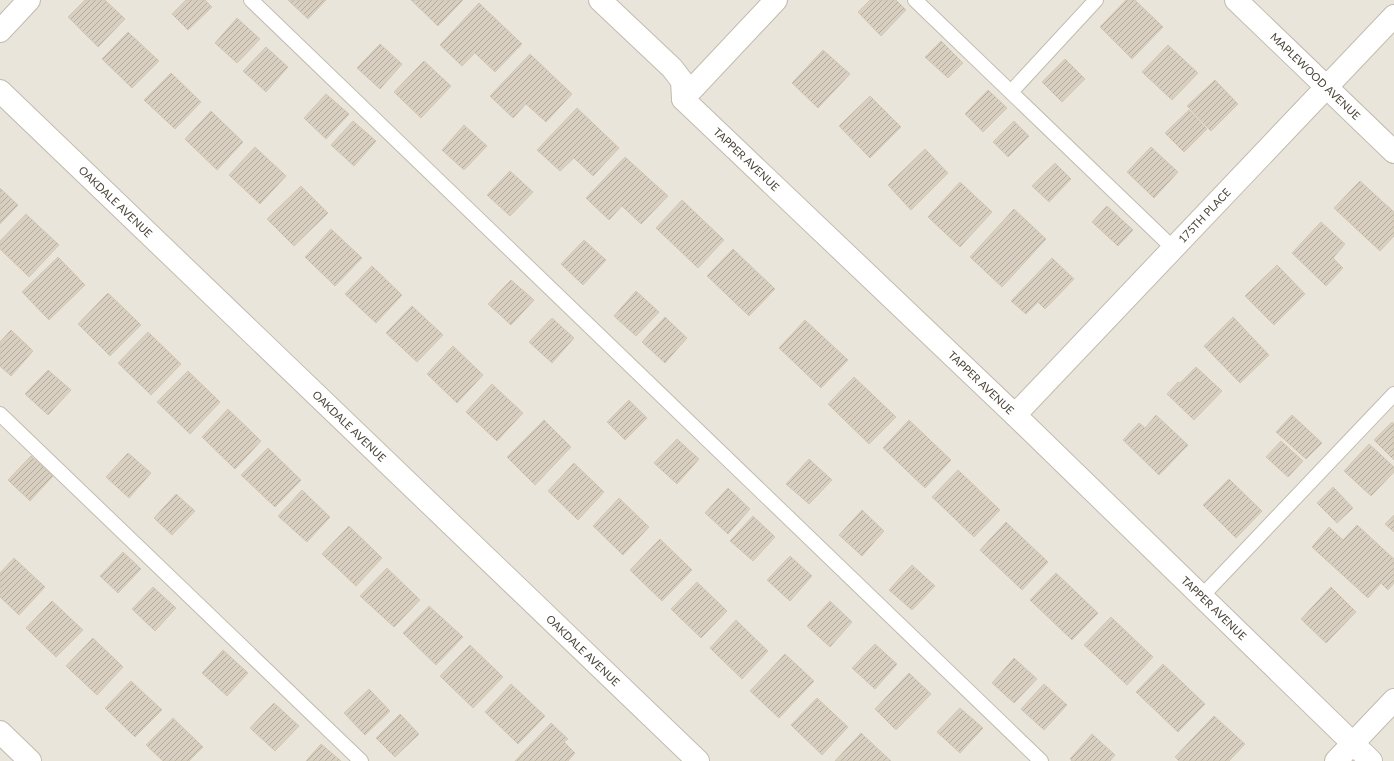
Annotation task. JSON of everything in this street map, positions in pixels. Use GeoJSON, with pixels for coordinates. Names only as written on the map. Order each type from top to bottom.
{"type":"FeatureCollection","features":[{"type":"Feature","properties":{"kind":"street"},"geometry":{"type":"LineString","coordinates":[[0,31],[29,0]]}},
{"type":"Feature","properties":{"kind":"street"},"geometry":{"type":"LineString","coordinates":[[600,0],[672,68],[682,81],[683,99]]}},
{"type":"Feature","properties":{"kind":"street"},"geometry":{"type":"LineString","coordinates":[[683,99],[776,0]]}},
{"type":"Feature","properties":{"kind":"street","name":"MAPLEWOOD AVENUE"},"geometry":{"type":"LineString","coordinates":[[1236,0],[1394,152]]}},
{"type":"Feature","properties":{"kind":"street","name":"175TH PLACE"},"geometry":{"type":"LineString","coordinates":[[1015,415],[1394,16]]}},
{"type":"Feature","properties":{"kind":"street","name":"OAKDALE AVENUE"},"geometry":{"type":"LineString","coordinates":[[0,91],[698,761]]}},
{"type":"Feature","properties":{"kind":"street","name":"TAPPER AVENUE"},"geometry":{"type":"LineString","coordinates":[[683,99],[1015,415],[1371,761]]}},
{"type":"Feature","properties":{"kind":"street"},"geometry":{"type":"LineString","coordinates":[[1336,761],[1394,700]]}},
{"type":"Feature","properties":{"kind":"street"},"geometry":{"type":"LineString","coordinates":[[0,732],[30,761]]}},
{"type":"Feature","properties":{"kind":"lane"},"geometry":{"type":"LineString","coordinates":[[251,0],[1041,761]]}},
{"type":"Feature","properties":{"kind":"lane"},"geometry":{"type":"LineString","coordinates":[[915,0],[1174,249]]}},
{"type":"Feature","properties":{"kind":"lane"},"geometry":{"type":"LineString","coordinates":[[1011,92],[1096,0]]}},
{"type":"Feature","properties":{"kind":"lane"},"geometry":{"type":"LineString","coordinates":[[1202,596],[1394,394]]}},
{"type":"Feature","properties":{"kind":"lane"},"geometry":{"type":"LineString","coordinates":[[0,414],[361,761]]}},
{"type":"Feature","properties":{"kind":"shaded area"},"geometry":{"type":"Polygon","coordinates":[[[0,0],[1394,0],[1394,761],[0,761],[0,0]]]}},
{"type":"Feature","properties":{"kind":"building"},"geometry":{"type":"Polygon","coordinates":[[[85,0],[105,0],[125,19],[98,47],[68,17],[85,0]]]}},
{"type":"Feature","properties":{"kind":"building"},"geometry":{"type":"Polygon","coordinates":[[[186,0],[205,0],[212,7],[188,30],[172,14],[186,0]]]}},
{"type":"Feature","properties":{"kind":"building"},"geometry":{"type":"Polygon","coordinates":[[[288,0],[326,0],[308,19],[288,0]]]}},
{"type":"Feature","properties":{"kind":"building"},"geometry":{"type":"Polygon","coordinates":[[[411,0],[463,0],[438,26],[411,0]]]}},
{"type":"Feature","properties":{"kind":"building"},"geometry":{"type":"Polygon","coordinates":[[[870,0],[896,0],[906,10],[881,36],[858,12],[870,0]]]}},
{"type":"Feature","properties":{"kind":"building"},"geometry":{"type":"Polygon","coordinates":[[[1126,0],[1135,0],[1163,27],[1132,59],[1100,27],[1126,0]]]}},
{"type":"Feature","properties":{"kind":"building"},"geometry":{"type":"Polygon","coordinates":[[[479,3],[522,44],[495,72],[475,53],[462,66],[440,45],[479,3]]]}},
{"type":"Feature","properties":{"kind":"building"},"geometry":{"type":"Polygon","coordinates":[[[237,18],[260,39],[237,63],[215,43],[237,18]]]}},
{"type":"Feature","properties":{"kind":"building"},"geometry":{"type":"Polygon","coordinates":[[[128,32],[159,61],[132,88],[102,59],[128,32]]]}},
{"type":"Feature","properties":{"kind":"building"},"geometry":{"type":"Polygon","coordinates":[[[941,41],[963,63],[948,78],[925,57],[941,41]]]}},
{"type":"Feature","properties":{"kind":"building"},"geometry":{"type":"Polygon","coordinates":[[[380,44],[402,64],[380,89],[357,68],[380,44]]]}},
{"type":"Feature","properties":{"kind":"building"},"geometry":{"type":"Polygon","coordinates":[[[1168,45],[1198,73],[1172,100],[1142,72],[1168,45]]]}},
{"type":"Feature","properties":{"kind":"building"},"geometry":{"type":"Polygon","coordinates":[[[266,47],[288,67],[266,92],[243,71],[266,47]]]}},
{"type":"Feature","properties":{"kind":"building"},"geometry":{"type":"Polygon","coordinates":[[[823,50],[850,74],[818,108],[792,83],[823,50]]]}},
{"type":"Feature","properties":{"kind":"building"},"geometry":{"type":"Polygon","coordinates":[[[530,54],[572,94],[546,122],[526,104],[513,118],[490,96],[530,54]]]}},
{"type":"Feature","properties":{"kind":"building"},"geometry":{"type":"Polygon","coordinates":[[[1065,59],[1085,79],[1062,102],[1042,82],[1065,59]]]}},
{"type":"Feature","properties":{"kind":"building"},"geometry":{"type":"Polygon","coordinates":[[[424,61],[451,86],[421,118],[394,92],[424,61]]]}},
{"type":"Feature","properties":{"kind":"building"},"geometry":{"type":"Polygon","coordinates":[[[171,73],[201,102],[175,129],[144,100],[171,73]]]}},
{"type":"Feature","properties":{"kind":"building"},"geometry":{"type":"Polygon","coordinates":[[[1215,80],[1238,104],[1211,131],[1187,106],[1215,80]]]}},
{"type":"Feature","properties":{"kind":"building"},"geometry":{"type":"Polygon","coordinates":[[[988,90],[1007,108],[983,132],[965,114],[988,90]]]}},
{"type":"Feature","properties":{"kind":"building"},"geometry":{"type":"Polygon","coordinates":[[[326,94],[349,114],[326,139],[304,118],[326,94]]]}},
{"type":"Feature","properties":{"kind":"building"},"geometry":{"type":"Polygon","coordinates":[[[870,96],[901,127],[870,158],[839,126],[870,96]]]}},
{"type":"Feature","properties":{"kind":"building"},"geometry":{"type":"Polygon","coordinates":[[[577,108],[619,148],[593,176],[574,158],[560,171],[537,150],[577,108]]]}},
{"type":"Feature","properties":{"kind":"building"},"geometry":{"type":"Polygon","coordinates":[[[1189,110],[1207,129],[1184,152],[1165,133],[1189,110]]]}},
{"type":"Feature","properties":{"kind":"building"},"geometry":{"type":"Polygon","coordinates":[[[211,111],[243,142],[217,170],[185,139],[211,111]]]}},
{"type":"Feature","properties":{"kind":"building"},"geometry":{"type":"Polygon","coordinates":[[[353,121],[376,141],[354,166],[331,145],[353,121]]]}},
{"type":"Feature","properties":{"kind":"building"},"geometry":{"type":"Polygon","coordinates":[[[1014,121],[1029,136],[1008,157],[993,142],[1014,121]]]}},
{"type":"Feature","properties":{"kind":"building"},"geometry":{"type":"Polygon","coordinates":[[[464,125],[487,146],[464,170],[442,150],[464,125]]]}},
{"type":"Feature","properties":{"kind":"building"},"geometry":{"type":"Polygon","coordinates":[[[255,147],[286,176],[260,204],[229,175],[255,147]]]}},
{"type":"Feature","properties":{"kind":"building"},"geometry":{"type":"Polygon","coordinates":[[[1151,147],[1178,172],[1154,198],[1127,172],[1151,147]]]}},
{"type":"Feature","properties":{"kind":"building"},"geometry":{"type":"Polygon","coordinates":[[[925,149],[948,173],[911,210],[888,185],[925,149]]]}},
{"type":"Feature","properties":{"kind":"building"},"geometry":{"type":"Polygon","coordinates":[[[625,157],[668,196],[641,224],[622,206],[609,220],[586,198],[625,157]]]}},
{"type":"Feature","properties":{"kind":"building"},"geometry":{"type":"Polygon","coordinates":[[[1055,163],[1071,179],[1049,202],[1032,186],[1055,163]]]}},
{"type":"Feature","properties":{"kind":"building"},"geometry":{"type":"Polygon","coordinates":[[[510,171],[533,192],[510,216],[487,195],[510,171]]]}},
{"type":"Feature","properties":{"kind":"building"},"geometry":{"type":"Polygon","coordinates":[[[1360,181],[1394,212],[1394,236],[1380,251],[1334,208],[1360,181]]]}},
{"type":"Feature","properties":{"kind":"building"},"geometry":{"type":"Polygon","coordinates":[[[960,182],[992,212],[960,247],[928,217],[960,182]]]}},
{"type":"Feature","properties":{"kind":"building"},"geometry":{"type":"Polygon","coordinates":[[[301,186],[328,213],[294,246],[267,219],[301,186]]]}},
{"type":"Feature","properties":{"kind":"building"},"geometry":{"type":"Polygon","coordinates":[[[0,188],[18,205],[0,224],[0,188]]]}},
{"type":"Feature","properties":{"kind":"building"},"geometry":{"type":"Polygon","coordinates":[[[682,200],[724,240],[698,268],[656,228],[682,200]]]}},
{"type":"Feature","properties":{"kind":"building"},"geometry":{"type":"Polygon","coordinates":[[[1107,206],[1133,230],[1118,246],[1092,222],[1107,206]]]}},
{"type":"Feature","properties":{"kind":"building"},"geometry":{"type":"Polygon","coordinates":[[[1014,209],[1046,239],[1002,287],[970,257],[1014,209]]]}},
{"type":"Feature","properties":{"kind":"building"},"geometry":{"type":"Polygon","coordinates":[[[26,214],[59,245],[29,277],[0,249],[0,241],[26,214]]]}},
{"type":"Feature","properties":{"kind":"building"},"geometry":{"type":"Polygon","coordinates":[[[1321,222],[1345,244],[1333,258],[1343,268],[1326,286],[1292,253],[1321,222]]]}},
{"type":"Feature","properties":{"kind":"building"},"geometry":{"type":"Polygon","coordinates":[[[331,229],[362,258],[335,286],[305,257],[331,229]]]}},
{"type":"Feature","properties":{"kind":"building"},"geometry":{"type":"Polygon","coordinates":[[[584,240],[606,260],[583,285],[561,264],[584,240]]]}},
{"type":"Feature","properties":{"kind":"building"},"geometry":{"type":"Polygon","coordinates":[[[733,249],[775,289],[749,316],[707,276],[733,249]]]}},
{"type":"Feature","properties":{"kind":"building"},"geometry":{"type":"Polygon","coordinates":[[[58,257],[85,285],[49,320],[22,292],[58,257]]]}},
{"type":"Feature","properties":{"kind":"building"},"geometry":{"type":"Polygon","coordinates":[[[1052,258],[1074,279],[1045,309],[1038,302],[1026,314],[1011,301],[1052,258]]]}},
{"type":"Feature","properties":{"kind":"building"},"geometry":{"type":"Polygon","coordinates":[[[1277,265],[1305,294],[1274,325],[1245,296],[1277,265]]]}},
{"type":"Feature","properties":{"kind":"building"},"geometry":{"type":"Polygon","coordinates":[[[372,266],[402,295],[376,323],[345,294],[372,266]]]}},
{"type":"Feature","properties":{"kind":"building"},"geometry":{"type":"Polygon","coordinates":[[[511,280],[534,300],[511,325],[488,304],[511,280]]]}},
{"type":"Feature","properties":{"kind":"building"},"geometry":{"type":"Polygon","coordinates":[[[636,291],[659,312],[636,336],[614,316],[636,291]]]}},
{"type":"Feature","properties":{"kind":"building"},"geometry":{"type":"Polygon","coordinates":[[[108,293],[141,325],[110,356],[78,324],[108,293]]]}},
{"type":"Feature","properties":{"kind":"building"},"geometry":{"type":"Polygon","coordinates":[[[412,306],[443,335],[417,362],[386,333],[412,306]]]}},
{"type":"Feature","properties":{"kind":"building"},"geometry":{"type":"Polygon","coordinates":[[[665,317],[687,338],[665,363],[642,342],[665,317]]]}},
{"type":"Feature","properties":{"kind":"building"},"geometry":{"type":"Polygon","coordinates":[[[1233,317],[1269,355],[1240,383],[1204,346],[1233,317]]]}},
{"type":"Feature","properties":{"kind":"building"},"geometry":{"type":"Polygon","coordinates":[[[552,318],[574,338],[552,363],[529,342],[552,318]]]}},
{"type":"Feature","properties":{"kind":"building"},"geometry":{"type":"Polygon","coordinates":[[[805,320],[848,360],[821,388],[779,348],[805,320]]]}},
{"type":"Feature","properties":{"kind":"building"},"geometry":{"type":"Polygon","coordinates":[[[11,330],[33,351],[11,376],[0,366],[0,342],[11,330]]]}},
{"type":"Feature","properties":{"kind":"building"},"geometry":{"type":"Polygon","coordinates":[[[148,332],[181,364],[151,395],[118,363],[148,332]]]}},
{"type":"Feature","properties":{"kind":"building"},"geometry":{"type":"Polygon","coordinates":[[[453,346],[483,375],[457,403],[427,374],[453,346]]]}},
{"type":"Feature","properties":{"kind":"building"},"geometry":{"type":"Polygon","coordinates":[[[1196,367],[1222,391],[1194,420],[1167,394],[1178,382],[1180,383],[1196,367]]]}},
{"type":"Feature","properties":{"kind":"building"},"geometry":{"type":"Polygon","coordinates":[[[48,370],[71,390],[48,415],[25,394],[48,370]]]}},
{"type":"Feature","properties":{"kind":"building"},"geometry":{"type":"Polygon","coordinates":[[[188,371],[220,402],[190,434],[157,402],[188,371]]]}},
{"type":"Feature","properties":{"kind":"building"},"geometry":{"type":"Polygon","coordinates":[[[854,377],[896,417],[869,444],[828,404],[854,377]]]}},
{"type":"Feature","properties":{"kind":"building"},"geometry":{"type":"Polygon","coordinates":[[[492,384],[523,413],[497,441],[466,412],[492,384]]]}},
{"type":"Feature","properties":{"kind":"building"},"geometry":{"type":"Polygon","coordinates":[[[629,400],[647,418],[625,440],[607,422],[629,400]]]}},
{"type":"Feature","properties":{"kind":"building"},"geometry":{"type":"Polygon","coordinates":[[[228,409],[261,441],[235,469],[202,437],[228,409]]]}},
{"type":"Feature","properties":{"kind":"building"},"geometry":{"type":"Polygon","coordinates":[[[1156,415],[1188,445],[1159,475],[1123,440],[1139,423],[1145,428],[1156,415]]]}},
{"type":"Feature","properties":{"kind":"building"},"geometry":{"type":"Polygon","coordinates":[[[1292,415],[1322,443],[1306,459],[1276,432],[1292,415]]]}},
{"type":"Feature","properties":{"kind":"building"},"geometry":{"type":"Polygon","coordinates":[[[544,420],[571,447],[535,485],[507,457],[544,420]]]}},
{"type":"Feature","properties":{"kind":"building"},"geometry":{"type":"Polygon","coordinates":[[[909,420],[951,460],[925,488],[883,448],[909,420]]]}},
{"type":"Feature","properties":{"kind":"building"},"geometry":{"type":"Polygon","coordinates":[[[1392,422],[1394,424],[1394,460],[1374,440],[1392,422]]]}},
{"type":"Feature","properties":{"kind":"building"},"geometry":{"type":"Polygon","coordinates":[[[677,439],[699,459],[677,484],[654,463],[677,439]]]}},
{"type":"Feature","properties":{"kind":"building"},"geometry":{"type":"Polygon","coordinates":[[[1281,441],[1303,461],[1288,477],[1266,457],[1281,441]]]}},
{"type":"Feature","properties":{"kind":"building"},"geometry":{"type":"Polygon","coordinates":[[[1369,444],[1394,467],[1394,472],[1371,496],[1344,471],[1369,444]]]}},
{"type":"Feature","properties":{"kind":"building"},"geometry":{"type":"Polygon","coordinates":[[[268,448],[301,480],[275,507],[241,475],[268,448]]]}},
{"type":"Feature","properties":{"kind":"building"},"geometry":{"type":"Polygon","coordinates":[[[128,453],[151,473],[129,498],[106,477],[128,453]]]}},
{"type":"Feature","properties":{"kind":"building"},"geometry":{"type":"Polygon","coordinates":[[[31,456],[53,476],[30,501],[8,480],[31,456]]]}},
{"type":"Feature","properties":{"kind":"building"},"geometry":{"type":"Polygon","coordinates":[[[809,459],[832,480],[809,504],[786,484],[809,459]]]}},
{"type":"Feature","properties":{"kind":"building"},"geometry":{"type":"Polygon","coordinates":[[[574,463],[604,492],[578,520],[548,491],[574,463]]]}},
{"type":"Feature","properties":{"kind":"building"},"geometry":{"type":"Polygon","coordinates":[[[958,470],[1000,510],[974,537],[932,497],[958,470]]]}},
{"type":"Feature","properties":{"kind":"building"},"geometry":{"type":"Polygon","coordinates":[[[1229,479],[1262,511],[1236,538],[1203,505],[1229,479]]]}},
{"type":"Feature","properties":{"kind":"building"},"geometry":{"type":"Polygon","coordinates":[[[1333,487],[1353,508],[1337,523],[1317,503],[1333,487]]]}},
{"type":"Feature","properties":{"kind":"building"},"geometry":{"type":"Polygon","coordinates":[[[728,488],[750,509],[728,534],[705,513],[728,488]]]}},
{"type":"Feature","properties":{"kind":"building"},"geometry":{"type":"Polygon","coordinates":[[[302,490],[330,517],[307,542],[278,516],[302,490]]]}},
{"type":"Feature","properties":{"kind":"building"},"geometry":{"type":"Polygon","coordinates":[[[176,494],[195,511],[172,535],[154,518],[176,494]]]}},
{"type":"Feature","properties":{"kind":"building"},"geometry":{"type":"Polygon","coordinates":[[[619,498],[649,527],[623,555],[593,526],[619,498]]]}},
{"type":"Feature","properties":{"kind":"building"},"geometry":{"type":"Polygon","coordinates":[[[862,510],[884,531],[862,556],[839,535],[862,510]]]}},
{"type":"Feature","properties":{"kind":"building"},"geometry":{"type":"Polygon","coordinates":[[[1394,515],[1394,532],[1385,524],[1394,515]]]}},
{"type":"Feature","properties":{"kind":"building"},"geometry":{"type":"Polygon","coordinates":[[[753,516],[775,537],[753,561],[730,541],[753,516]]]}},
{"type":"Feature","properties":{"kind":"building"},"geometry":{"type":"Polygon","coordinates":[[[1006,522],[1048,562],[1022,590],[980,550],[1006,522]]]}},
{"type":"Feature","properties":{"kind":"building"},"geometry":{"type":"Polygon","coordinates":[[[1357,525],[1394,559],[1394,583],[1388,590],[1381,583],[1368,598],[1312,547],[1329,527],[1343,540],[1357,525]]]}},
{"type":"Feature","properties":{"kind":"building"},"geometry":{"type":"Polygon","coordinates":[[[349,526],[382,558],[356,586],[322,554],[349,526]]]}},
{"type":"Feature","properties":{"kind":"building"},"geometry":{"type":"Polygon","coordinates":[[[660,539],[692,570],[662,601],[630,570],[660,539]]]}},
{"type":"Feature","properties":{"kind":"building"},"geometry":{"type":"Polygon","coordinates":[[[123,552],[141,569],[118,593],[100,576],[123,552]]]}},
{"type":"Feature","properties":{"kind":"building"},"geometry":{"type":"Polygon","coordinates":[[[790,556],[812,576],[790,601],[767,580],[790,556]]]}},
{"type":"Feature","properties":{"kind":"building"},"geometry":{"type":"Polygon","coordinates":[[[14,558],[45,587],[19,615],[0,597],[0,573],[14,558]]]}},
{"type":"Feature","properties":{"kind":"building"},"geometry":{"type":"Polygon","coordinates":[[[912,565],[935,586],[912,610],[889,590],[912,565]]]}},
{"type":"Feature","properties":{"kind":"building"},"geometry":{"type":"Polygon","coordinates":[[[387,568],[420,600],[394,627],[360,596],[387,568]]]}},
{"type":"Feature","properties":{"kind":"building"},"geometry":{"type":"Polygon","coordinates":[[[1056,573],[1098,613],[1072,640],[1030,600],[1056,573]]]}},
{"type":"Feature","properties":{"kind":"building"},"geometry":{"type":"Polygon","coordinates":[[[697,582],[727,611],[701,638],[671,609],[697,582]]]}},
{"type":"Feature","properties":{"kind":"building"},"geometry":{"type":"Polygon","coordinates":[[[153,587],[176,608],[155,631],[132,609],[153,587]]]}},
{"type":"Feature","properties":{"kind":"building"},"geometry":{"type":"Polygon","coordinates":[[[1331,587],[1356,612],[1326,643],[1301,619],[1331,587]]]}},
{"type":"Feature","properties":{"kind":"building"},"geometry":{"type":"Polygon","coordinates":[[[52,601],[83,630],[56,657],[26,628],[52,601]]]}},
{"type":"Feature","properties":{"kind":"building"},"geometry":{"type":"Polygon","coordinates":[[[830,601],[852,622],[830,647],[807,626],[830,601]]]}},
{"type":"Feature","properties":{"kind":"building"},"geometry":{"type":"Polygon","coordinates":[[[429,606],[463,637],[436,665],[403,633],[429,606]]]}},
{"type":"Feature","properties":{"kind":"building"},"geometry":{"type":"Polygon","coordinates":[[[1111,617],[1153,657],[1127,685],[1084,645],[1111,617]]]}},
{"type":"Feature","properties":{"kind":"building"},"geometry":{"type":"Polygon","coordinates":[[[736,620],[768,651],[742,679],[710,648],[736,620]]]}},
{"type":"Feature","properties":{"kind":"building"},"geometry":{"type":"Polygon","coordinates":[[[93,638],[123,667],[97,695],[66,666],[93,638]]]}},
{"type":"Feature","properties":{"kind":"building"},"geometry":{"type":"Polygon","coordinates":[[[875,644],[897,664],[875,689],[852,668],[875,644]]]}},
{"type":"Feature","properties":{"kind":"building"},"geometry":{"type":"Polygon","coordinates":[[[470,645],[503,677],[473,708],[440,676],[470,645]]]}},
{"type":"Feature","properties":{"kind":"building"},"geometry":{"type":"Polygon","coordinates":[[[223,650],[248,673],[227,696],[202,673],[223,650]]]}},
{"type":"Feature","properties":{"kind":"building"},"geometry":{"type":"Polygon","coordinates":[[[785,654],[814,681],[779,718],[750,691],[785,654]]]}},
{"type":"Feature","properties":{"kind":"building"},"geometry":{"type":"Polygon","coordinates":[[[1014,658],[1037,679],[1014,703],[992,683],[1014,658]]]}},
{"type":"Feature","properties":{"kind":"building"},"geometry":{"type":"Polygon","coordinates":[[[1163,664],[1205,704],[1178,732],[1136,692],[1163,664]]]}},
{"type":"Feature","properties":{"kind":"building"},"geometry":{"type":"Polygon","coordinates":[[[909,673],[931,694],[896,730],[875,709],[909,673]]]}},
{"type":"Feature","properties":{"kind":"building"},"geometry":{"type":"Polygon","coordinates":[[[131,681],[162,710],[135,737],[105,708],[131,681]]]}},
{"type":"Feature","properties":{"kind":"building"},"geometry":{"type":"Polygon","coordinates":[[[511,684],[545,716],[518,744],[485,712],[511,684]]]}},
{"type":"Feature","properties":{"kind":"building"},"geometry":{"type":"Polygon","coordinates":[[[1044,684],[1067,705],[1044,730],[1021,709],[1044,684]]]}},
{"type":"Feature","properties":{"kind":"building"},"geometry":{"type":"Polygon","coordinates":[[[369,689],[390,711],[365,735],[344,713],[369,689]]]}},
{"type":"Feature","properties":{"kind":"building"},"geometry":{"type":"Polygon","coordinates":[[[817,698],[848,727],[822,755],[791,725],[817,698]]]}},
{"type":"Feature","properties":{"kind":"building"},"geometry":{"type":"Polygon","coordinates":[[[274,703],[299,726],[275,751],[250,728],[274,703]]]}},
{"type":"Feature","properties":{"kind":"building"},"geometry":{"type":"Polygon","coordinates":[[[960,708],[983,728],[960,753],[937,732],[960,708]]]}},
{"type":"Feature","properties":{"kind":"building"},"geometry":{"type":"Polygon","coordinates":[[[400,714],[419,734],[395,757],[376,738],[400,714]]]}},
{"type":"Feature","properties":{"kind":"building"},"geometry":{"type":"Polygon","coordinates":[[[1214,716],[1245,744],[1229,761],[1179,761],[1175,757],[1214,716]]]}},
{"type":"Feature","properties":{"kind":"building"},"geometry":{"type":"Polygon","coordinates":[[[173,718],[203,747],[189,761],[163,761],[146,745],[173,718]]]}},
{"type":"Feature","properties":{"kind":"building"},"geometry":{"type":"Polygon","coordinates":[[[551,723],[568,739],[564,742],[575,753],[568,761],[515,761],[551,723]]]}},
{"type":"Feature","properties":{"kind":"building"},"geometry":{"type":"Polygon","coordinates":[[[861,733],[891,761],[835,761],[861,733]]]}},
{"type":"Feature","properties":{"kind":"building"},"geometry":{"type":"Polygon","coordinates":[[[1092,734],[1115,755],[1110,761],[1072,761],[1070,759],[1092,734]]]}},
{"type":"Feature","properties":{"kind":"building"},"geometry":{"type":"Polygon","coordinates":[[[321,744],[341,761],[306,761],[321,744]]]}}]}
